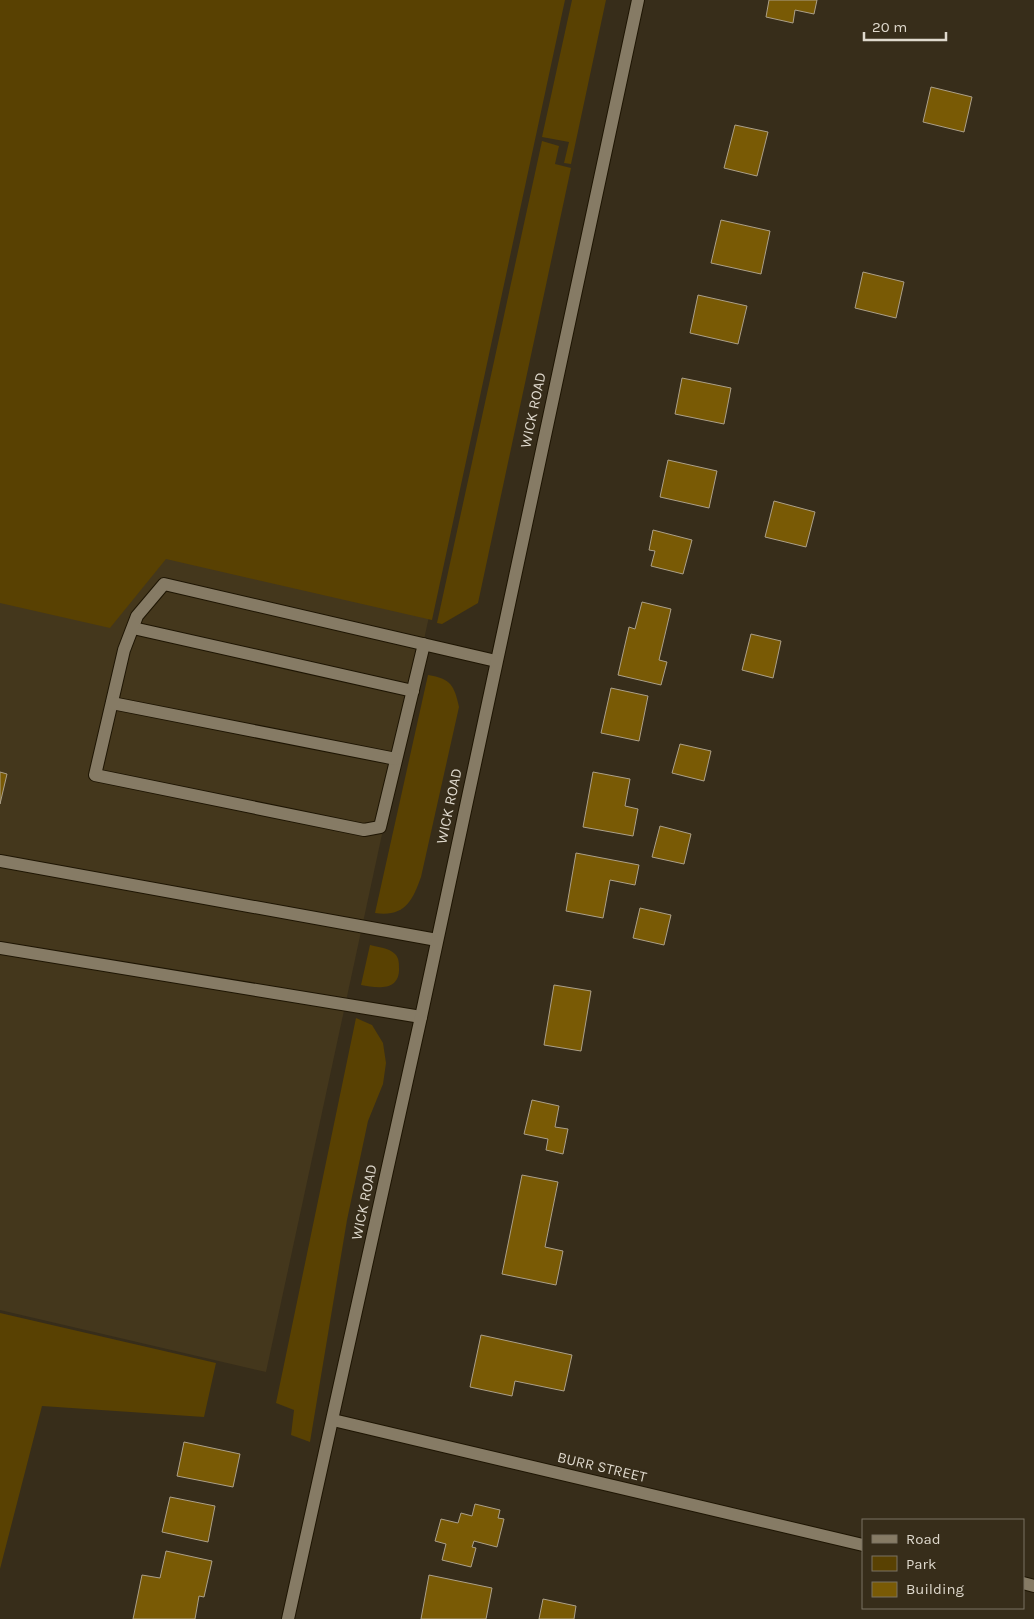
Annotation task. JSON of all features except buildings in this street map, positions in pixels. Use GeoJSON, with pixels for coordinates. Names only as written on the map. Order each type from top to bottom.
{"type":"FeatureCollection","features":[{"type":"Feature","properties":{"kind":"street","name":"WICK ROAD"},"geometry":{"type":"LineString","coordinates":[[288,1619],[421,1017],[638,0]]}},
{"type":"Feature","properties":{"kind":"street"},"geometry":{"type":"LineString","coordinates":[[424,644],[380,827],[364,830],[95,775],[124,650],[137,616],[164,584],[424,644],[496,661]]}},
{"type":"Feature","properties":{"kind":"street"},"geometry":{"type":"LineString","coordinates":[[133,628],[412,691]]}},
{"type":"Feature","properties":{"kind":"street"},"geometry":{"type":"LineString","coordinates":[[112,703],[396,759]]}},
{"type":"Feature","properties":{"kind":"street"},"geometry":{"type":"LineString","coordinates":[[0,861],[437,940]]}},
{"type":"Feature","properties":{"kind":"street"},"geometry":{"type":"LineString","coordinates":[[0,948],[421,1017]]}},
{"type":"Feature","properties":{"kind":"street","name":"BURR STREET"},"geometry":{"type":"LineString","coordinates":[[333,1420],[862,1545]]}},
{"type":"Feature","properties":{"kind":"shaded area"},"geometry":{"type":"Polygon","coordinates":[[[0,0],[562,0],[266,1372],[0,1310],[0,0]]]}},
{"type":"Feature","properties":{"kind":"green space"},"geometry":{"type":"Polygon","coordinates":[[[0,0],[565,0],[432,620],[166,559],[110,628],[0,603],[0,0]]]}},
{"type":"Feature","properties":{"kind":"green space"},"geometry":{"type":"Polygon","coordinates":[[[572,0],[606,0],[571,164],[564,163],[569,142],[542,137],[572,0]]]}},
{"type":"Feature","properties":{"kind":"green space"},"geometry":{"type":"Polygon","coordinates":[[[542,141],[559,146],[555,164],[571,168],[478,603],[442,624],[437,623],[542,141]]]}},
{"type":"Feature","properties":{"kind":"green space"},"geometry":{"type":"Polygon","coordinates":[[[428,675],[447,681],[450,684],[459,707],[418,886],[406,906],[400,910],[385,914],[375,913],[428,675]]]}},
{"type":"Feature","properties":{"kind":"green space"},"geometry":{"type":"Polygon","coordinates":[[[370,945],[390,950],[397,957],[399,964],[398,976],[391,985],[373,987],[361,985],[370,945]]]}},
{"type":"Feature","properties":{"kind":"green space"},"geometry":{"type":"Polygon","coordinates":[[[356,1018],[372,1025],[383,1043],[386,1063],[383,1084],[368,1121],[347,1220],[310,1442],[291,1435],[294,1410],[276,1403],[356,1018]]]}},
{"type":"Feature","properties":{"kind":"green space"},"geometry":{"type":"Polygon","coordinates":[[[0,1313],[216,1363],[204,1417],[42,1406],[0,1569],[0,1313]]]}}]}
